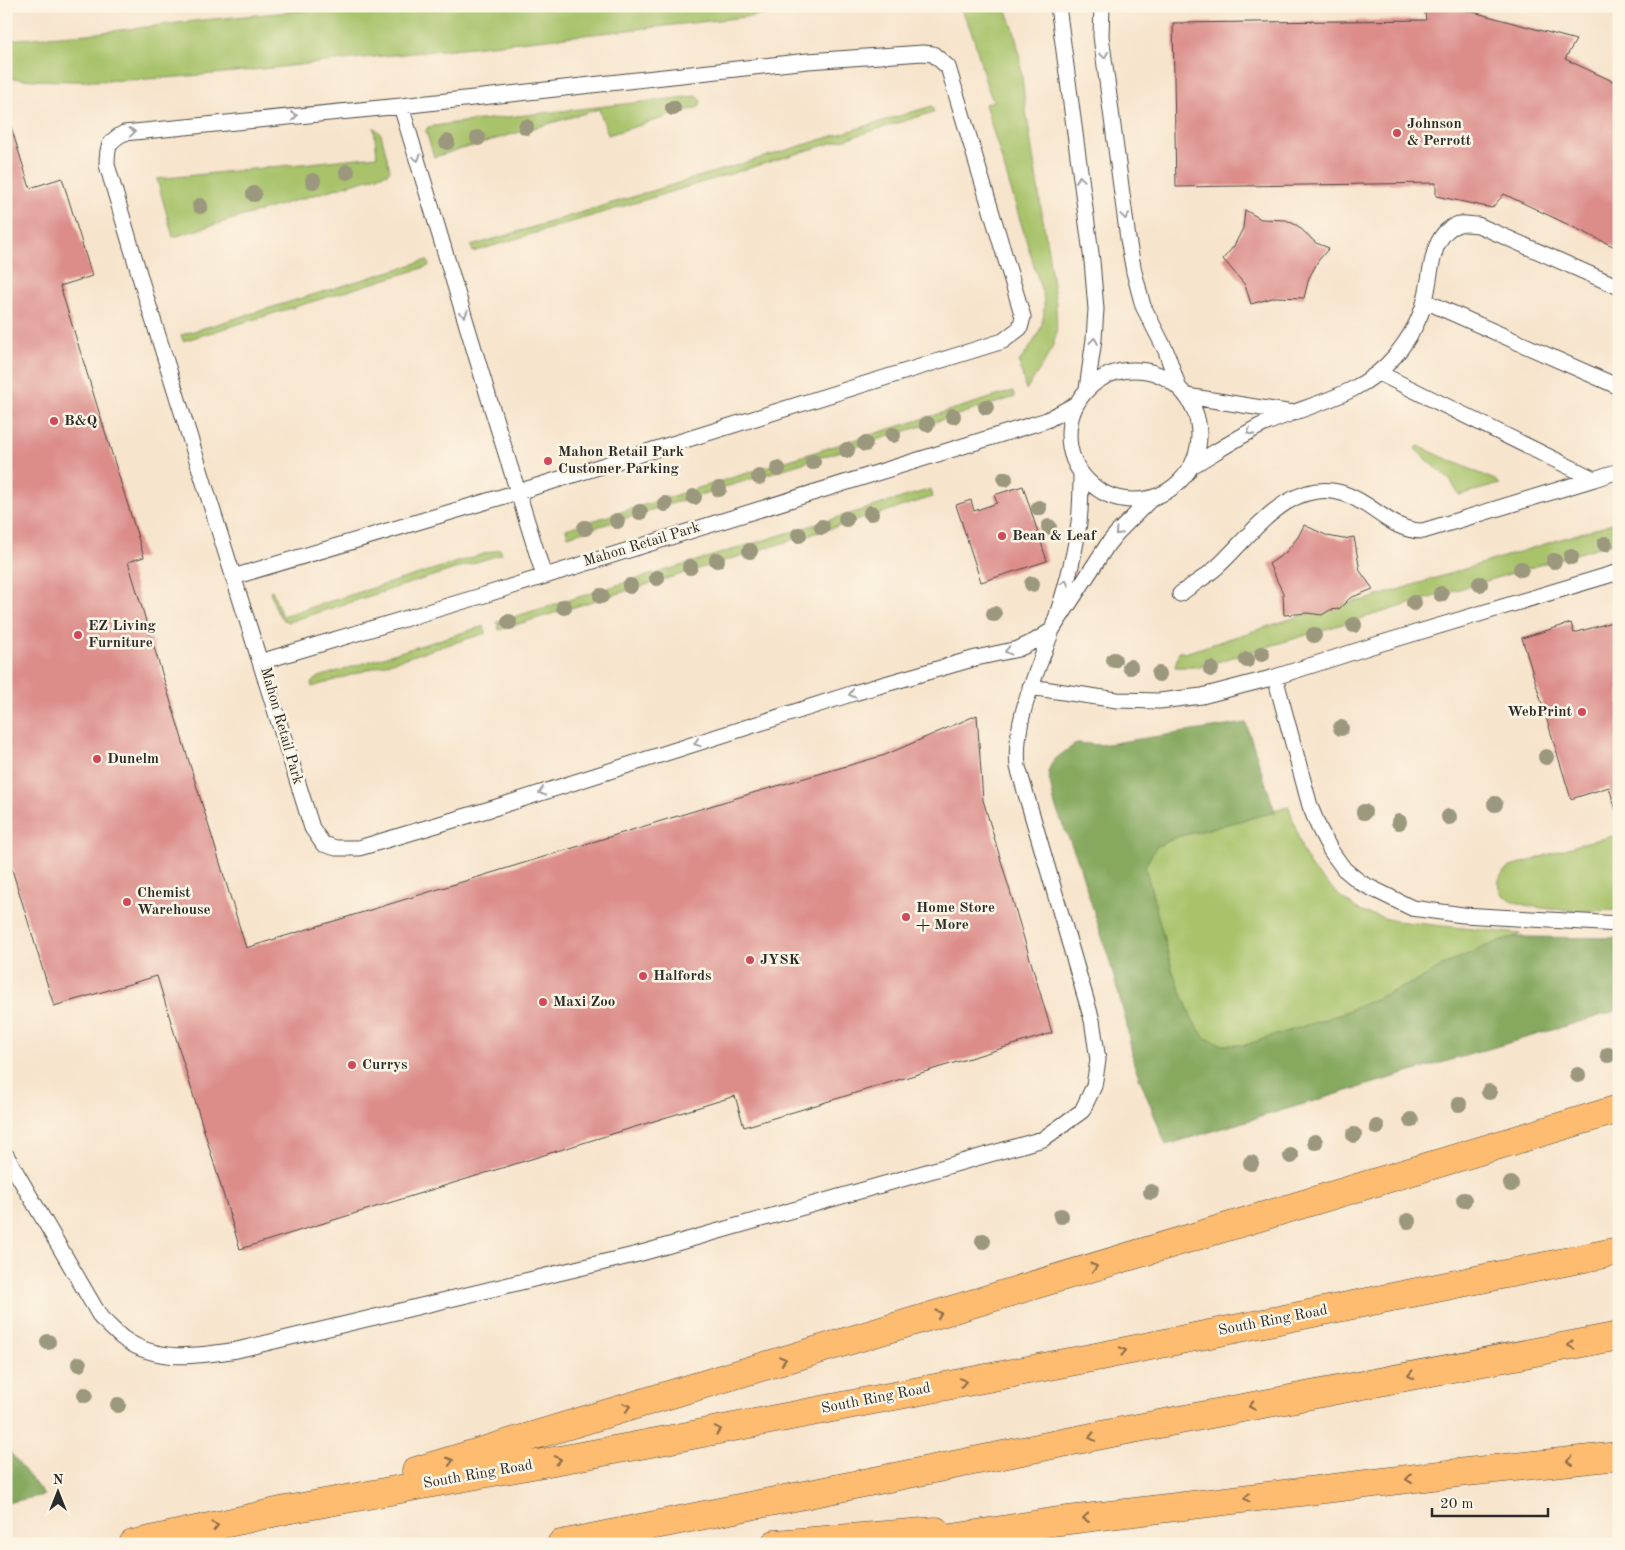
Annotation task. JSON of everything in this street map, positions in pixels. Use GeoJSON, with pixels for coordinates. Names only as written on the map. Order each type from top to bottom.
{"type":"FeatureCollection","features":[{"type":"Feature","properties":{"kind":"highway"},"geometry":{"type":"LineString","coordinates":[[286,1510],[1619,1109]]}},
{"type":"Feature","properties":{"kind":"highway","name":"South Ring Road"},"geometry":{"type":"LineString","coordinates":[[133,1544],[286,1510],[1111,1354],[1619,1251]]}},
{"type":"Feature","properties":{"kind":"highway"},"geometry":{"type":"LineString","coordinates":[[561,1544],[1098,1435],[1619,1336]]}},
{"type":"Feature","properties":{"kind":"highway"},"geometry":{"type":"LineString","coordinates":[[916,1544],[1052,1522],[1447,1474],[1619,1456]]}},
{"type":"Feature","properties":{"kind":"highway"},"geometry":{"type":"LineString","coordinates":[[775,1544],[1052,1522]]}},
{"type":"Feature","properties":{"kind":"lane"},"geometry":{"type":"LineString","coordinates":[[1058,6],[1092,261],[1096,309],[1087,389]]}},
{"type":"Feature","properties":{"kind":"lane"},"geometry":{"type":"LineString","coordinates":[[1102,6],[1101,36],[1134,272],[1143,306],[1183,392]]}},
{"type":"Feature","properties":{"kind":"lane"},"geometry":{"type":"LineString","coordinates":[[233,577],[518,492],[1003,340],[1012,335],[1020,328],[1022,317],[948,67],[933,54],[923,53],[808,61],[401,106],[124,133],[112,139],[107,151],[107,165],[149,306],[233,577],[260,662]]}},
{"type":"Feature","properties":{"kind":"lane"},"geometry":{"type":"LineString","coordinates":[[401,106],[544,576]]}},
{"type":"Feature","properties":{"kind":"lane"},"geometry":{"type":"LineString","coordinates":[[1192,466],[1259,427],[1362,385],[1379,373],[1408,339],[1418,321],[1425,301],[1437,243],[1446,232],[1459,224],[1478,225],[1619,287]]}},
{"type":"Feature","properties":{"kind":"lane"},"geometry":{"type":"LineString","coordinates":[[1425,301],[1619,388]]}},
{"type":"Feature","properties":{"kind":"lane"},"geometry":{"type":"LineString","coordinates":[[1125,370],[1147,370],[1168,378],[1183,392],[1195,408],[1200,428],[1199,447],[1192,466],[1182,480],[1168,491],[1152,498],[1132,500],[1112,496],[1095,487],[1081,473],[1072,456],[1069,439],[1070,421],[1076,404],[1087,389],[1105,376],[1125,370]]}},
{"type":"Feature","properties":{"kind":"lane"},"geometry":{"type":"LineString","coordinates":[[1379,373],[1594,479]]}},
{"type":"Feature","properties":{"kind":"lane"},"geometry":{"type":"LineString","coordinates":[[1183,392],[1294,413]]}},
{"type":"Feature","properties":{"kind":"lane","name":"Mahon Retail Park"},"geometry":{"type":"LineString","coordinates":[[1052,630],[1018,649],[976,658],[854,693],[497,807],[359,848],[336,848],[323,844],[312,828],[260,662],[1047,420],[1076,404]]}},
{"type":"Feature","properties":{"kind":"lane"},"geometry":{"type":"LineString","coordinates":[[1180,594],[1216,568],[1261,522],[1298,495],[1320,491],[1338,492],[1357,498],[1394,525],[1410,531],[1422,531],[1619,471]]}},
{"type":"Feature","properties":{"kind":"lane"},"geometry":{"type":"LineString","coordinates":[[6,1155],[101,1318],[123,1339],[148,1352],[195,1357],[237,1350],[638,1254],[1043,1139],[1082,1111],[1094,1086],[1098,1060],[1092,1020],[1018,766],[1016,752],[1030,687],[1052,630],[1068,576],[1078,531],[1081,473]]}},
{"type":"Feature","properties":{"kind":"lane"},"geometry":{"type":"LineString","coordinates":[[1052,630],[1108,544],[1152,498]]}},
{"type":"Feature","properties":{"kind":"lane"},"geometry":{"type":"LineString","coordinates":[[1030,687],[1117,700],[1159,701],[1202,696],[1275,677],[1619,572]]}},
{"type":"Feature","properties":{"kind":"lane"},"geometry":{"type":"LineString","coordinates":[[1275,677],[1310,806],[1319,828],[1331,851],[1344,869],[1361,883],[1412,908],[1463,915],[1619,924]]}},
{"type":"Feature","properties":{"kind":"green space"},"geometry":{"type":"Polygon","coordinates":[[[353,6],[839,6],[180,77],[93,81],[6,78],[6,40],[88,34],[203,20],[353,6]]]}},
{"type":"Feature","properties":{"kind":"green space"},"geometry":{"type":"Polygon","coordinates":[[[958,6],[1004,6],[1010,18],[1017,44],[1056,304],[1057,322],[1053,346],[1026,390],[1019,362],[1030,347],[1041,326],[1044,299],[985,104],[993,101],[970,28],[958,6]]]}},
{"type":"Feature","properties":{"kind":"green space"},"geometry":{"type":"Polygon","coordinates":[[[696,96],[701,102],[699,107],[608,135],[599,109],[434,157],[426,131],[428,127],[454,123],[696,96]]]}},
{"type":"Feature","properties":{"kind":"green space"},"geometry":{"type":"Polygon","coordinates":[[[932,106],[934,112],[473,252],[471,246],[932,106]]]}},
{"type":"Feature","properties":{"kind":"green space"},"geometry":{"type":"Polygon","coordinates":[[[374,127],[381,134],[390,170],[388,173],[173,237],[157,179],[377,156],[374,127]]]}},
{"type":"Feature","properties":{"kind":"green space"},"geometry":{"type":"Polygon","coordinates":[[[427,260],[429,266],[183,341],[181,335],[427,260]]]}},
{"type":"Feature","properties":{"kind":"green space"},"geometry":{"type":"Polygon","coordinates":[[[1013,391],[1015,397],[568,536],[566,529],[1013,391]]]}},
{"type":"Feature","properties":{"kind":"green space"},"geometry":{"type":"Polygon","coordinates":[[[1418,446],[1495,480],[1500,484],[1459,495],[1451,481],[1415,449],[1418,446]]]}},
{"type":"Feature","properties":{"kind":"green space"},"geometry":{"type":"Polygon","coordinates":[[[931,489],[933,497],[499,630],[497,622],[931,489]]]}},
{"type":"Feature","properties":{"kind":"green space"},"geometry":{"type":"Polygon","coordinates":[[[1619,521],[1619,541],[1200,667],[1175,667],[1179,651],[1185,653],[1297,617],[1365,600],[1619,521]]]}},
{"type":"Feature","properties":{"kind":"green space"},"geometry":{"type":"Polygon","coordinates":[[[500,549],[502,554],[288,622],[278,613],[270,591],[272,590],[282,616],[500,549]]]}},
{"type":"Feature","properties":{"kind":"green space"},"geometry":{"type":"Polygon","coordinates":[[[484,626],[486,633],[312,687],[311,683],[319,677],[484,626]]]}},
{"type":"Feature","properties":{"kind":"green space"},"geometry":{"type":"Polygon","coordinates":[[[1246,723],[1275,812],[1177,837],[1156,847],[1145,866],[1172,969],[1192,1019],[1204,1037],[1223,1045],[1245,1045],[1338,1015],[1426,977],[1445,964],[1486,946],[1513,937],[1619,938],[1619,1010],[1166,1145],[1134,1064],[1126,1021],[1109,959],[1077,858],[1055,806],[1048,772],[1052,762],[1077,743],[1100,745],[1246,723]]]}},
{"type":"Feature","properties":{"kind":"green space"},"geometry":{"type":"Polygon","coordinates":[[[1289,807],[1303,852],[1312,869],[1342,898],[1362,912],[1395,921],[1521,934],[1428,980],[1342,1016],[1240,1049],[1213,1046],[1196,1036],[1181,1011],[1139,854],[1147,844],[1255,813],[1289,807]]]}},
{"type":"Feature","properties":{"kind":"green space"},"geometry":{"type":"Polygon","coordinates":[[[1619,835],[1619,910],[1591,911],[1534,907],[1517,903],[1505,896],[1499,888],[1500,876],[1508,868],[1583,843],[1619,835]]]}},
{"type":"Feature","properties":{"kind":"green space"},"geometry":{"type":"Polygon","coordinates":[[[6,1447],[44,1495],[6,1503],[6,1447]]]}},
{"type":"Feature","properties":{"kind":"building","name":"Johnson & Perrott"},"geometry":{"type":"Polygon","coordinates":[[[1424,6],[1451,6],[1576,40],[1565,59],[1619,84],[1619,249],[1504,194],[1492,208],[1436,196],[1436,183],[1176,187],[1173,23],[1426,20],[1424,6]]]}},
{"type":"Feature","properties":{"kind":"building"},"geometry":{"type":"Polygon","coordinates":[[[7,114],[30,188],[62,178],[92,276],[60,286],[144,557],[128,562],[246,948],[756,792],[885,755],[977,715],[983,800],[1052,1033],[744,1127],[735,1096],[240,1249],[157,976],[54,1006],[6,850],[7,114]]]}},
{"type":"Feature","properties":{"kind":"building"},"geometry":{"type":"Polygon","coordinates":[[[1245,210],[1261,219],[1286,220],[1298,226],[1316,243],[1329,248],[1318,261],[1309,278],[1304,298],[1276,297],[1251,304],[1245,285],[1223,259],[1234,246],[1243,228],[1245,210]]]}},
{"type":"Feature","properties":{"kind":"building","name":"Bean & Leaf"},"geometry":{"type":"Polygon","coordinates":[[[1023,486],[1047,561],[981,582],[956,505],[971,500],[974,511],[997,503],[994,495],[1023,486]]]}},
{"type":"Feature","properties":{"kind":"building"},"geometry":{"type":"Polygon","coordinates":[[[1304,525],[1328,536],[1343,539],[1354,537],[1360,571],[1373,589],[1350,598],[1339,609],[1330,610],[1322,615],[1307,613],[1284,615],[1283,593],[1269,564],[1285,553],[1298,537],[1304,525]]]}},
{"type":"Feature","properties":{"kind":"building","name":"WebPrint"},"geometry":{"type":"Polygon","coordinates":[[[1619,620],[1618,817],[1609,787],[1571,799],[1522,638],[1571,623],[1574,633],[1619,620]]]}},
{"type":"Feature","properties":{"kind":"place","name":"Johnson & Perrott"},"geometry":{"type":"Point","coordinates":[1397,133]}},
{"type":"Feature","properties":{"kind":"place","name":"B&Q"},"geometry":{"type":"Point","coordinates":[54,421]}},
{"type":"Feature","properties":{"kind":"place","name":"Mahon Retail Park Customer Parking"},"geometry":{"type":"Point","coordinates":[548,461]}},
{"type":"Feature","properties":{"kind":"place","name":"Bean & Leaf"},"geometry":{"type":"Point","coordinates":[1002,536]}},
{"type":"Feature","properties":{"kind":"place","name":"EZ Living Furniture"},"geometry":{"type":"Point","coordinates":[78,635]}},
{"type":"Feature","properties":{"kind":"place","name":"WebPrint"},"geometry":{"type":"Point","coordinates":[1582,712]}},
{"type":"Feature","properties":{"kind":"place","name":"Dunelm"},"geometry":{"type":"Point","coordinates":[97,759]}},
{"type":"Feature","properties":{"kind":"place","name":"Chemist Warehouse"},"geometry":{"type":"Point","coordinates":[127,902]}},
{"type":"Feature","properties":{"kind":"place","name":"Home Store + More"},"geometry":{"type":"Point","coordinates":[906,917]}},
{"type":"Feature","properties":{"kind":"place","name":"JYSK"},"geometry":{"type":"Point","coordinates":[750,960]}},
{"type":"Feature","properties":{"kind":"place","name":"Halfords"},"geometry":{"type":"Point","coordinates":[643,976]}},
{"type":"Feature","properties":{"kind":"place","name":"Maxi Zoo"},"geometry":{"type":"Point","coordinates":[543,1002]}},
{"type":"Feature","properties":{"kind":"place","name":"Currys"},"geometry":{"type":"Point","coordinates":[352,1065]}}]}
